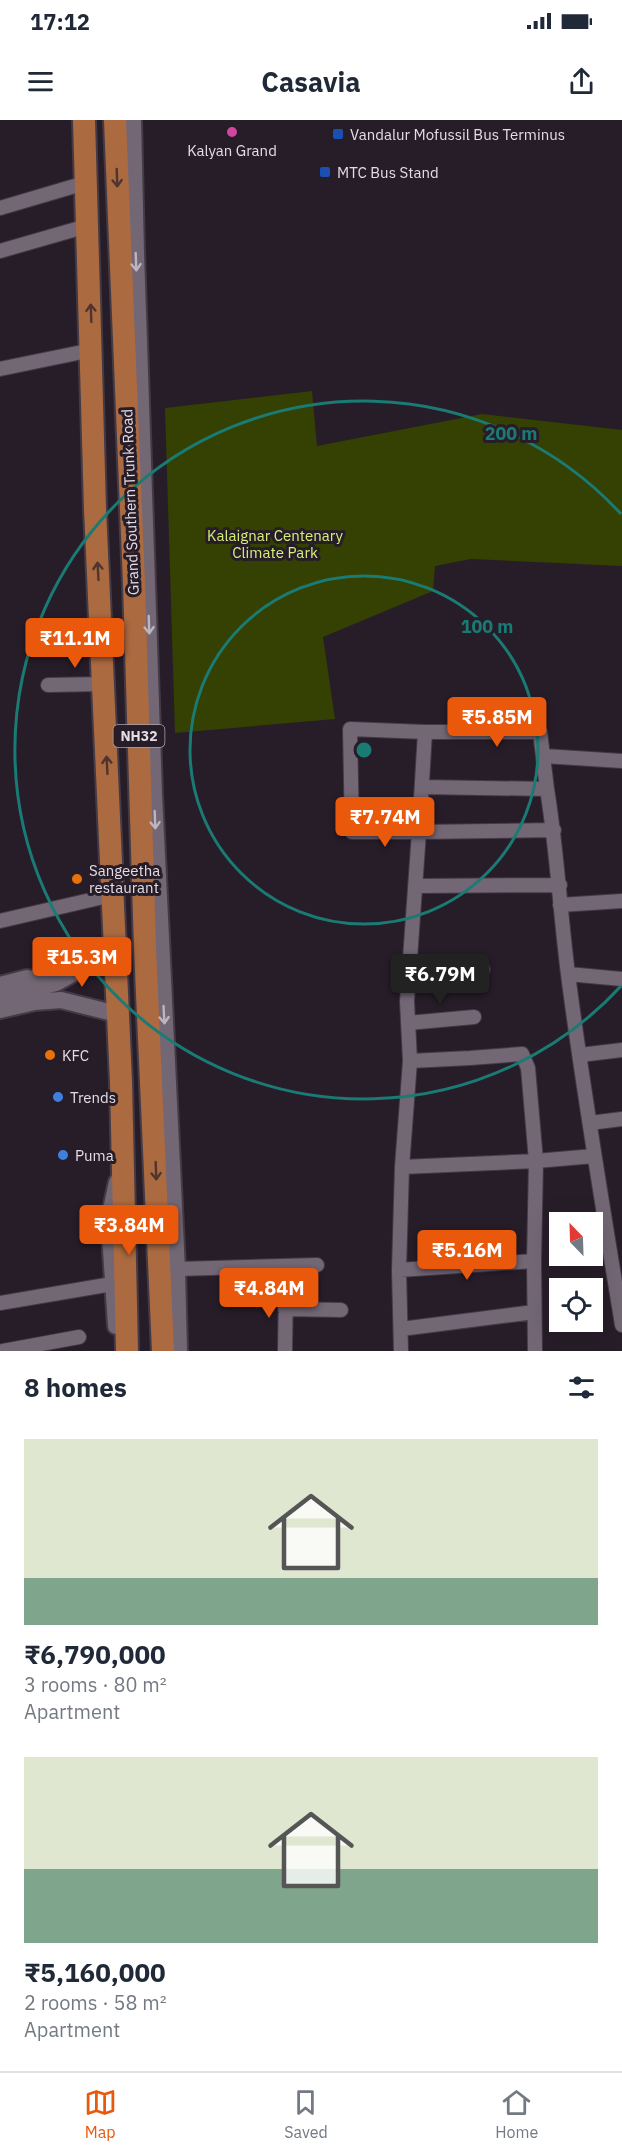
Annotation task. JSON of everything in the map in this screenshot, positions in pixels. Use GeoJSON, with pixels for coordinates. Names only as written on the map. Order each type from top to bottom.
{"type":"FeatureCollection","features":[{"type":"Feature","properties":{"kind":"highway","name":"NH32"},"geometry":{"type":"LineString","coordinates":[[84,120],[92,350],[92,417],[120,1059],[128,1351]]}},
{"type":"Feature","properties":{"kind":"highway","name":"Grand Southern Trunk Road"},"geometry":{"type":"LineString","coordinates":[[115,120],[134,583],[145,949],[163,1351]]}},
{"type":"Feature","properties":{"kind":"street"},"geometry":{"type":"LineString","coordinates":[[133,120],[135,242],[154,782],[179,1351]]}},
{"type":"Feature","properties":{"kind":"street"},"geometry":{"type":"LineString","coordinates":[[0,208],[86,183]]}},
{"type":"Feature","properties":{"kind":"street"},"geometry":{"type":"LineString","coordinates":[[0,251],[87,226]]}},
{"type":"Feature","properties":{"kind":"street"},"geometry":{"type":"LineString","coordinates":[[0,369],[92,350]]}},
{"type":"Feature","properties":{"kind":"street"},"geometry":{"type":"LineString","coordinates":[[48,685],[103,684]]}},
{"type":"Feature","properties":{"kind":"street"},"geometry":{"type":"LineString","coordinates":[[554,830],[352,832],[350,729],[425,732],[540,732],[554,830],[568,974],[594,1156],[622,1325]]}},
{"type":"Feature","properties":{"kind":"street"},"geometry":{"type":"LineString","coordinates":[[401,1351],[399,1270],[402,1167],[410,1060],[409,974],[425,732]]}},
{"type":"Feature","properties":{"kind":"street"},"geometry":{"type":"LineString","coordinates":[[544,756],[622,761]]}},
{"type":"Feature","properties":{"kind":"street"},"geometry":{"type":"LineString","coordinates":[[423,788],[547,789]]}},
{"type":"Feature","properties":{"kind":"street"},"geometry":{"type":"LineString","coordinates":[[416,886],[560,885]]}},
{"type":"Feature","properties":{"kind":"street"},"geometry":{"type":"LineString","coordinates":[[0,921],[112,895]]}},
{"type":"Feature","properties":{"kind":"street"},"geometry":{"type":"LineString","coordinates":[[560,905],[622,901]]}},
{"type":"Feature","properties":{"kind":"street"},"geometry":{"type":"LineString","coordinates":[[0,1011],[34,996],[115,950]]}},
{"type":"Feature","properties":{"kind":"street"},"geometry":{"type":"LineString","coordinates":[[409,974],[483,969]]}},
{"type":"Feature","properties":{"kind":"street"},"geometry":{"type":"LineString","coordinates":[[568,974],[622,979]]}},
{"type":"Feature","properties":{"kind":"street"},"geometry":{"type":"LineString","coordinates":[[0,985],[27,978],[56,983]]}},
{"type":"Feature","properties":{"kind":"street"},"geometry":{"type":"LineString","coordinates":[[0,997],[34,996],[62,1000],[117,1014]]}},
{"type":"Feature","properties":{"kind":"street"},"geometry":{"type":"LineString","coordinates":[[0,1020],[62,1000]]}},
{"type":"Feature","properties":{"kind":"street"},"geometry":{"type":"LineString","coordinates":[[408,1023],[474,1017]]}},
{"type":"Feature","properties":{"kind":"street"},"geometry":{"type":"LineString","coordinates":[[580,1055],[622,1050]]}},
{"type":"Feature","properties":{"kind":"street"},"geometry":{"type":"LineString","coordinates":[[410,1060],[522,1054],[527,1061],[536,1161],[535,1351]]}},
{"type":"Feature","properties":{"kind":"street"},"geometry":{"type":"LineString","coordinates":[[590,1123],[622,1119]]}},
{"type":"Feature","properties":{"kind":"street"},"geometry":{"type":"LineString","coordinates":[[402,1167],[594,1156]]}},
{"type":"Feature","properties":{"kind":"street"},"geometry":{"type":"LineString","coordinates":[[117,1351],[109,1219],[123,1159]]}},
{"type":"Feature","properties":{"kind":"street"},"geometry":{"type":"LineString","coordinates":[[399,1270],[534,1261]]}},
{"type":"Feature","properties":{"kind":"street"},"geometry":{"type":"LineString","coordinates":[[177,1269],[317,1265]]}},
{"type":"Feature","properties":{"kind":"street"},"geometry":{"type":"LineString","coordinates":[[0,1303],[112,1284]]}},
{"type":"Feature","properties":{"kind":"street"},"geometry":{"type":"LineString","coordinates":[[285,1351],[286,1287]]}},
{"type":"Feature","properties":{"kind":"street"},"geometry":{"type":"LineString","coordinates":[[285,1309],[341,1310]]}},
{"type":"Feature","properties":{"kind":"street"},"geometry":{"type":"LineString","coordinates":[[401,1329],[534,1312]]}},
{"type":"Feature","properties":{"kind":"street"},"geometry":{"type":"LineString","coordinates":[[3,1351],[79,1337]]}},
{"type":"Feature","properties":{"kind":"green space","name":"Kalaignar Centenary Climate Park"},"geometry":{"type":"Polygon","coordinates":[[[312,391],[317,446],[482,414],[622,430],[622,566],[471,559],[435,566],[433,591],[323,637],[335,719],[175,733],[165,408],[312,391]]]}},
{"type":"Feature","properties":{"kind":"place","name":"Kalyan Grand"},"geometry":{"type":"Point","coordinates":[232,132]}},
{"type":"Feature","properties":{"kind":"place","name":"Vandalur Mofussil Bus Terminus"},"geometry":{"type":"Point","coordinates":[338,134]}},
{"type":"Feature","properties":{"kind":"place","name":"MTC Bus Stand"},"geometry":{"type":"Point","coordinates":[325,172]}},
{"type":"Feature","properties":{"kind":"place","name":"Sangeetha restaurant"},"geometry":{"type":"Point","coordinates":[77,879]}},
{"type":"Feature","properties":{"kind":"place","name":"KFC"},"geometry":{"type":"Point","coordinates":[50,1055]}},
{"type":"Feature","properties":{"kind":"place","name":"Trends"},"geometry":{"type":"Point","coordinates":[58,1097]}},
{"type":"Feature","properties":{"kind":"place","name":"Puma"},"geometry":{"type":"Point","coordinates":[63,1155]}}]}
